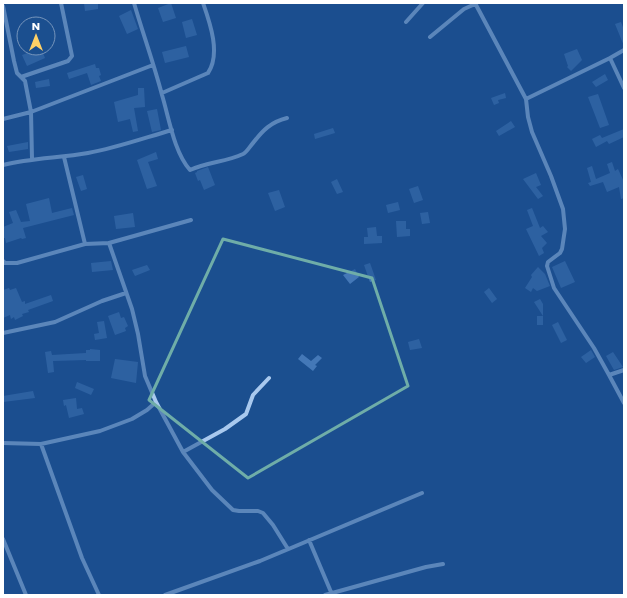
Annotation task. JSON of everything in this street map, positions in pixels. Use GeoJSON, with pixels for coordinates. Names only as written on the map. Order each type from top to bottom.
{"type":"FeatureCollection","features":[{"type":"Feature","properties":{"kind":"street"},"geometry":{"type":"LineString","coordinates":[[20,78],[68,60],[72,56],[61,3]]}},
{"type":"Feature","properties":{"kind":"street"},"geometry":{"type":"LineString","coordinates":[[134,3],[172,130],[183,162],[190,170],[201,165],[219,163],[244,153],[260,133],[270,124],[287,118]]}},
{"type":"Feature","properties":{"kind":"street"},"geometry":{"type":"LineString","coordinates":[[162,93],[208,73],[212,66],[214,53],[211,28],[203,3]]}},
{"type":"Feature","properties":{"kind":"street"},"geometry":{"type":"LineString","coordinates":[[406,22],[423,3]]}},
{"type":"Feature","properties":{"kind":"street"},"geometry":{"type":"LineString","coordinates":[[430,37],[464,10],[475,4],[526,99],[528,117],[532,132],[563,209],[565,229],[562,249],[560,253],[548,262],[548,270],[554,288],[594,348],[624,403]]}},
{"type":"Feature","properties":{"kind":"street"},"geometry":{"type":"LineString","coordinates":[[3,6],[17,73],[20,78],[25,81],[31,112],[32,159]]}},
{"type":"Feature","properties":{"kind":"street"},"geometry":{"type":"LineString","coordinates":[[526,99],[624,50]]}},
{"type":"Feature","properties":{"kind":"street"},"geometry":{"type":"LineString","coordinates":[[610,58],[624,88]]}},
{"type":"Feature","properties":{"kind":"street"},"geometry":{"type":"LineString","coordinates":[[3,119],[31,112],[152,65]]}},
{"type":"Feature","properties":{"kind":"street"},"geometry":{"type":"LineString","coordinates":[[3,165],[32,159],[64,157],[91,152],[172,130]]}},
{"type":"Feature","properties":{"kind":"street"},"geometry":{"type":"LineString","coordinates":[[64,157],[86,244]]}},
{"type":"Feature","properties":{"kind":"street"},"geometry":{"type":"LineString","coordinates":[[3,261],[5,263],[17,263],[86,244],[109,243],[191,220]]}},
{"type":"Feature","properties":{"kind":"street"},"geometry":{"type":"LineString","coordinates":[[109,243],[132,309],[145,376],[156,402],[183,452],[212,490],[233,510],[258,511],[263,513],[273,525],[288,549]]}},
{"type":"Feature","properties":{"kind":"street"},"geometry":{"type":"LineString","coordinates":[[3,334],[55,322],[102,301],[126,293]]}},
{"type":"Feature","properties":{"kind":"street"},"geometry":{"type":"LineString","coordinates":[[609,375],[624,370]]}},
{"type":"Feature","properties":{"kind":"street"},"geometry":{"type":"LineString","coordinates":[[183,452],[226,429],[246,414],[253,395],[269,378]]}},
{"type":"Feature","properties":{"kind":"street"},"geometry":{"type":"LineString","coordinates":[[3,444],[41,444],[100,431],[132,420],[156,402]]}},
{"type":"Feature","properties":{"kind":"street"},"geometry":{"type":"LineString","coordinates":[[41,444],[82,558],[99,595]]}},
{"type":"Feature","properties":{"kind":"street"},"geometry":{"type":"LineString","coordinates":[[166,595],[260,561],[422,493]]}},
{"type":"Feature","properties":{"kind":"street"},"geometry":{"type":"LineString","coordinates":[[3,539],[26,595]]}},
{"type":"Feature","properties":{"kind":"street"},"geometry":{"type":"LineString","coordinates":[[309,540],[331,592]]}},
{"type":"Feature","properties":{"kind":"street"},"geometry":{"type":"LineString","coordinates":[[325,595],[331,592],[337,593],[426,567],[443,564]]}},
{"type":"Feature","properties":{"kind":"highlighted area"},"geometry":{"type":"Polygon","coordinates":[[[223,239],[372,278],[408,386],[248,478],[149,400],[223,239]]]}},
{"type":"Feature","properties":{"kind":"building"},"geometry":{"type":"Polygon","coordinates":[[[84,3],[98,3],[98,9],[85,11],[84,3]]]}},
{"type":"Feature","properties":{"kind":"building"},"geometry":{"type":"Polygon","coordinates":[[[171,3],[176,18],[163,22],[158,8],[171,3]]]}},
{"type":"Feature","properties":{"kind":"building"},"geometry":{"type":"Polygon","coordinates":[[[131,10],[138,29],[127,34],[119,16],[131,10]]]}},
{"type":"Feature","properties":{"kind":"building"},"geometry":{"type":"Polygon","coordinates":[[[192,19],[197,35],[186,38],[182,22],[192,19]]]}},
{"type":"Feature","properties":{"kind":"building"},"geometry":{"type":"Polygon","coordinates":[[[621,22],[624,30],[624,46],[615,24],[621,22]]]}},
{"type":"Feature","properties":{"kind":"building"},"geometry":{"type":"Polygon","coordinates":[[[186,46],[189,57],[165,63],[162,52],[186,46]]]}},
{"type":"Feature","properties":{"kind":"building"},"geometry":{"type":"Polygon","coordinates":[[[577,49],[582,60],[571,71],[567,67],[564,54],[577,49]]]}},
{"type":"Feature","properties":{"kind":"building"},"geometry":{"type":"Polygon","coordinates":[[[22,56],[44,56],[45,58],[27,66],[22,56]]]}},
{"type":"Feature","properties":{"kind":"building"},"geometry":{"type":"Polygon","coordinates":[[[95,64],[96,68],[99,68],[101,75],[99,76],[101,81],[91,85],[87,73],[69,79],[67,73],[95,64]]]}},
{"type":"Feature","properties":{"kind":"building"},"geometry":{"type":"Polygon","coordinates":[[[605,74],[608,80],[596,87],[592,82],[605,74]]]}},
{"type":"Feature","properties":{"kind":"building"},"geometry":{"type":"Polygon","coordinates":[[[49,79],[50,86],[36,88],[35,82],[49,79]]]}},
{"type":"Feature","properties":{"kind":"building"},"geometry":{"type":"Polygon","coordinates":[[[138,88],[144,88],[145,107],[134,108],[138,131],[133,132],[130,119],[118,122],[114,102],[138,95],[138,88]]]}},
{"type":"Feature","properties":{"kind":"building"},"geometry":{"type":"Polygon","coordinates":[[[505,93],[506,98],[498,100],[499,103],[494,105],[491,98],[505,93]]]}},
{"type":"Feature","properties":{"kind":"building"},"geometry":{"type":"Polygon","coordinates":[[[598,94],[609,125],[600,128],[588,97],[598,94]]]}},
{"type":"Feature","properties":{"kind":"building"},"geometry":{"type":"Polygon","coordinates":[[[157,109],[161,130],[152,132],[147,111],[157,109]]]}},
{"type":"Feature","properties":{"kind":"building"},"geometry":{"type":"Polygon","coordinates":[[[511,121],[515,127],[499,136],[496,131],[511,121]]]}},
{"type":"Feature","properties":{"kind":"building"},"geometry":{"type":"Polygon","coordinates":[[[333,128],[335,133],[315,139],[314,134],[333,128]]]}},
{"type":"Feature","properties":{"kind":"building"},"geometry":{"type":"Polygon","coordinates":[[[624,129],[624,137],[609,144],[607,141],[596,147],[592,139],[600,135],[602,138],[624,129]]]}},
{"type":"Feature","properties":{"kind":"building"},"geometry":{"type":"Polygon","coordinates":[[[28,142],[28,149],[9,152],[7,146],[28,142]]]}},
{"type":"Feature","properties":{"kind":"building"},"geometry":{"type":"Polygon","coordinates":[[[156,152],[158,159],[148,162],[157,186],[147,189],[137,160],[156,152]]]}},
{"type":"Feature","properties":{"kind":"building"},"geometry":{"type":"Polygon","coordinates":[[[612,162],[615,171],[618,169],[624,182],[624,198],[621,199],[619,187],[607,192],[603,182],[590,186],[588,183],[591,182],[587,168],[592,166],[596,179],[610,173],[607,164],[612,162]]]}},
{"type":"Feature","properties":{"kind":"building"},"geometry":{"type":"Polygon","coordinates":[[[208,167],[215,185],[204,190],[195,173],[208,167]]]}},
{"type":"Feature","properties":{"kind":"building"},"geometry":{"type":"Polygon","coordinates":[[[536,173],[541,185],[536,187],[543,196],[538,199],[523,179],[536,173]]]}},
{"type":"Feature","properties":{"kind":"building"},"geometry":{"type":"Polygon","coordinates":[[[83,175],[87,189],[81,191],[76,177],[83,175]]]}},
{"type":"Feature","properties":{"kind":"building"},"geometry":{"type":"Polygon","coordinates":[[[337,179],[343,192],[337,194],[331,182],[337,179]]]}},
{"type":"Feature","properties":{"kind":"building"},"geometry":{"type":"Polygon","coordinates":[[[418,186],[423,200],[414,203],[409,189],[418,186]]]}},
{"type":"Feature","properties":{"kind":"building"},"geometry":{"type":"Polygon","coordinates":[[[279,190],[285,207],[275,211],[268,193],[279,190]]]}},
{"type":"Feature","properties":{"kind":"building"},"geometry":{"type":"Polygon","coordinates":[[[49,198],[52,213],[72,208],[74,215],[23,228],[26,238],[21,238],[6,243],[5,238],[3,238],[3,227],[13,223],[9,212],[16,210],[21,222],[30,221],[26,204],[49,198]]]}},
{"type":"Feature","properties":{"kind":"building"},"geometry":{"type":"Polygon","coordinates":[[[398,202],[400,210],[388,213],[386,205],[398,202]]]}},
{"type":"Feature","properties":{"kind":"building"},"geometry":{"type":"Polygon","coordinates":[[[532,208],[540,228],[543,226],[548,232],[541,236],[547,243],[542,248],[544,253],[539,256],[526,229],[533,226],[527,210],[532,208]]]}},
{"type":"Feature","properties":{"kind":"building"},"geometry":{"type":"Polygon","coordinates":[[[428,212],[430,223],[422,224],[420,213],[428,212]]]}},
{"type":"Feature","properties":{"kind":"building"},"geometry":{"type":"Polygon","coordinates":[[[133,213],[135,227],[116,229],[114,216],[133,213]]]}},
{"type":"Feature","properties":{"kind":"building"},"geometry":{"type":"Polygon","coordinates":[[[396,221],[406,221],[406,229],[410,229],[410,236],[397,237],[396,221]]]}},
{"type":"Feature","properties":{"kind":"building"},"geometry":{"type":"Polygon","coordinates":[[[376,227],[377,236],[382,236],[382,243],[364,244],[364,237],[368,237],[367,228],[376,227]]]}},
{"type":"Feature","properties":{"kind":"building"},"geometry":{"type":"Polygon","coordinates":[[[111,261],[113,270],[92,272],[91,263],[111,261]]]}},
{"type":"Feature","properties":{"kind":"building"},"geometry":{"type":"Polygon","coordinates":[[[565,261],[575,282],[561,288],[552,267],[565,261]]]}},
{"type":"Feature","properties":{"kind":"building"},"geometry":{"type":"Polygon","coordinates":[[[370,263],[376,280],[370,282],[364,265],[370,263]]]}},
{"type":"Feature","properties":{"kind":"building"},"geometry":{"type":"Polygon","coordinates":[[[147,265],[150,270],[135,276],[132,270],[147,265]]]}},
{"type":"Feature","properties":{"kind":"building"},"geometry":{"type":"Polygon","coordinates":[[[538,267],[545,274],[550,286],[537,291],[533,288],[531,292],[525,288],[532,277],[531,275],[538,267]]]}},
{"type":"Feature","properties":{"kind":"building"},"geometry":{"type":"Polygon","coordinates":[[[355,269],[359,277],[350,284],[343,275],[355,269]]]}},
{"type":"Feature","properties":{"kind":"building"},"geometry":{"type":"Polygon","coordinates":[[[9,288],[10,290],[16,288],[22,302],[25,301],[25,304],[51,295],[53,301],[28,310],[29,312],[22,314],[23,316],[15,320],[14,317],[11,319],[10,315],[3,318],[3,290],[9,288]]]}},
{"type":"Feature","properties":{"kind":"building"},"geometry":{"type":"Polygon","coordinates":[[[489,288],[497,299],[492,303],[484,292],[489,288]]]}},
{"type":"Feature","properties":{"kind":"building"},"geometry":{"type":"Polygon","coordinates":[[[540,299],[543,304],[543,316],[534,302],[540,299]]]}},
{"type":"Feature","properties":{"kind":"building"},"geometry":{"type":"Polygon","coordinates":[[[119,312],[121,318],[124,317],[128,326],[125,328],[126,331],[115,335],[108,316],[119,312]]]}},
{"type":"Feature","properties":{"kind":"building"},"geometry":{"type":"Polygon","coordinates":[[[537,316],[543,316],[543,325],[537,325],[537,316]]]}},
{"type":"Feature","properties":{"kind":"building"},"geometry":{"type":"Polygon","coordinates":[[[104,321],[107,338],[95,340],[94,334],[99,333],[97,322],[104,321]]]}},
{"type":"Feature","properties":{"kind":"building"},"geometry":{"type":"Polygon","coordinates":[[[558,322],[567,340],[561,343],[552,325],[558,322]]]}},
{"type":"Feature","properties":{"kind":"building"},"geometry":{"type":"Polygon","coordinates":[[[419,339],[422,348],[410,350],[408,342],[419,339]]]}},
{"type":"Feature","properties":{"kind":"building"},"geometry":{"type":"Polygon","coordinates":[[[86,350],[100,350],[100,361],[53,361],[54,372],[48,373],[45,352],[51,351],[52,355],[86,353],[86,350]]]}},
{"type":"Feature","properties":{"kind":"building"},"geometry":{"type":"Polygon","coordinates":[[[591,350],[595,357],[586,363],[581,357],[591,350]]]}},
{"type":"Feature","properties":{"kind":"building"},"geometry":{"type":"Polygon","coordinates":[[[613,352],[623,367],[614,370],[606,356],[613,352]]]}},
{"type":"Feature","properties":{"kind":"building"},"geometry":{"type":"Polygon","coordinates":[[[302,354],[311,361],[318,355],[322,358],[315,365],[317,366],[313,371],[298,359],[302,354]]]}},
{"type":"Feature","properties":{"kind":"building"},"geometry":{"type":"Polygon","coordinates":[[[115,359],[138,362],[136,383],[111,378],[115,359]]]}},
{"type":"Feature","properties":{"kind":"building"},"geometry":{"type":"Polygon","coordinates":[[[77,382],[94,389],[91,395],[75,388],[77,382]]]}},
{"type":"Feature","properties":{"kind":"building"},"geometry":{"type":"Polygon","coordinates":[[[33,391],[35,398],[3,402],[3,396],[33,391]]]}},
{"type":"Feature","properties":{"kind":"building"},"geometry":{"type":"Polygon","coordinates":[[[76,398],[77,409],[82,408],[84,414],[69,418],[66,405],[64,406],[63,400],[76,398]]]}}]}
